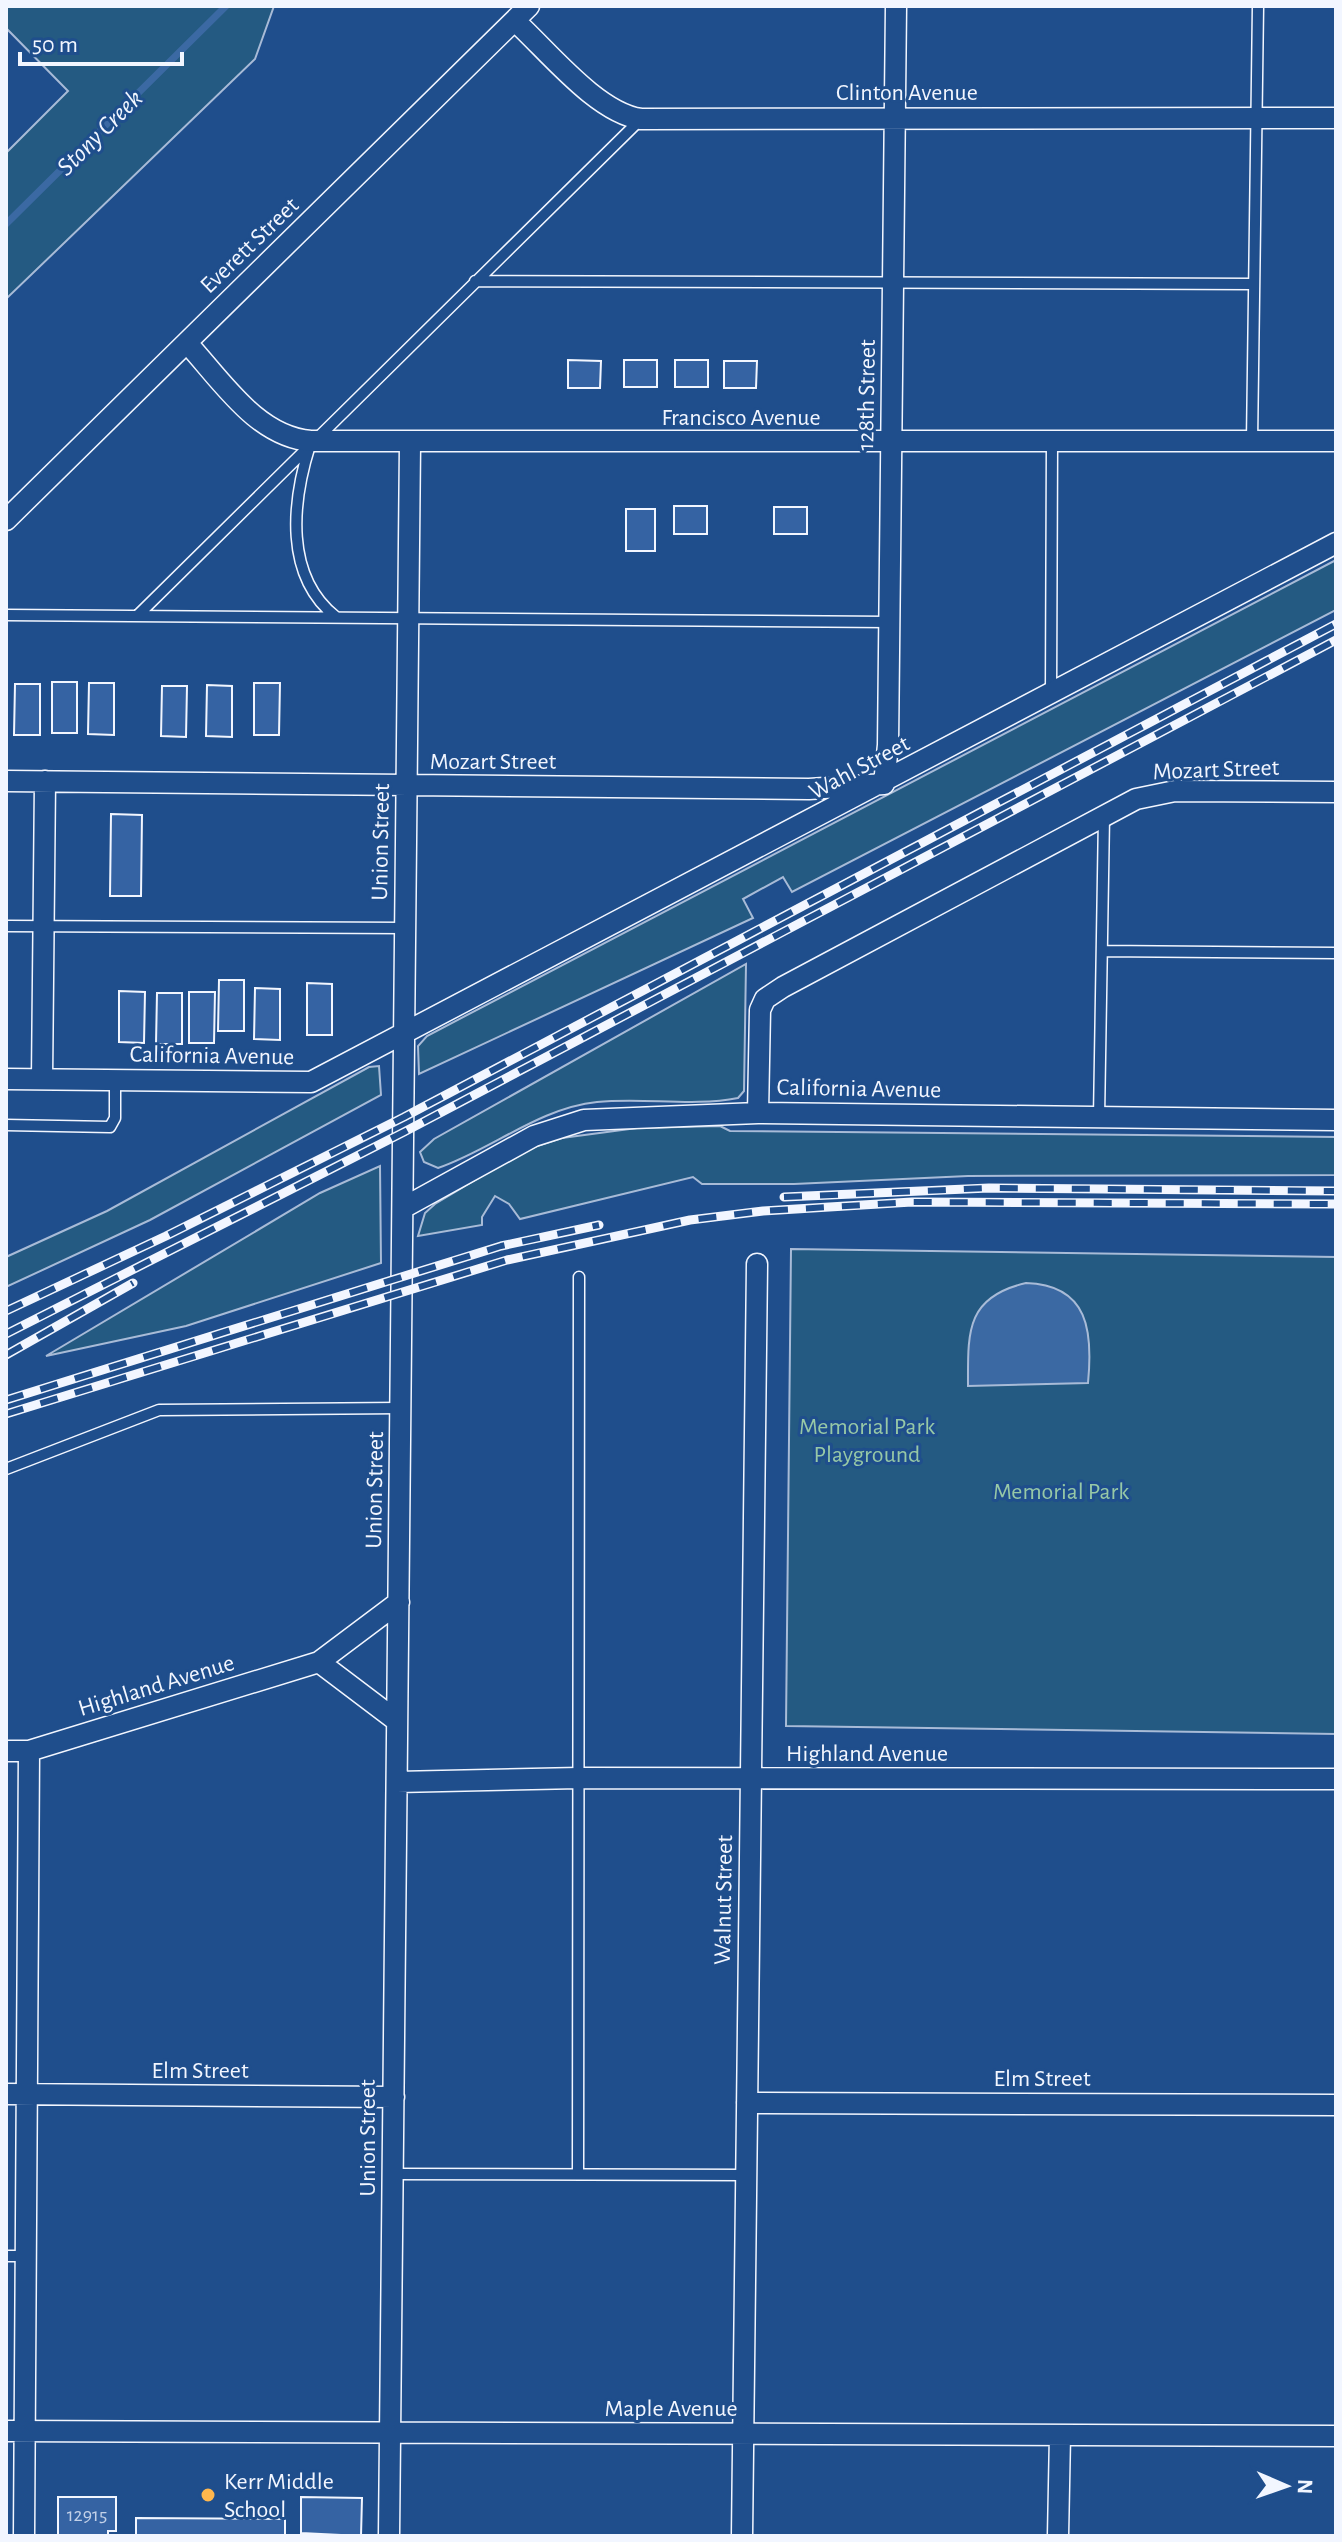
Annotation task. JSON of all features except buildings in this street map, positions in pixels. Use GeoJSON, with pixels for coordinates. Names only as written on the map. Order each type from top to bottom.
{"type":"FeatureCollection","features":[{"type":"Feature","properties":{"kind":"street","name":"128th Street"},"geometry":{"type":"LineString","coordinates":[[884,784],[889,622],[896,6]]}},
{"type":"Feature","properties":{"kind":"street","name":"Clinton Avenue"},"geometry":{"type":"LineString","coordinates":[[522,13],[605,105],[627,117],[641,119],[1336,118]]}},
{"type":"Feature","properties":{"kind":"street","name":"Everett Street"},"geometry":{"type":"LineString","coordinates":[[6,520],[522,13]]}},
{"type":"Feature","properties":{"kind":"street","name":"Francisco Avenue"},"geometry":{"type":"LineString","coordinates":[[187,343],[271,431],[290,439],[311,441],[410,444],[1336,441]]}},
{"type":"Feature","properties":{"kind":"street","name":"Union Street"},"geometry":{"type":"LineString","coordinates":[[389,2536],[410,444]]}},
{"type":"Feature","properties":{"kind":"street","name":"Wahl Street"},"geometry":{"type":"LineString","coordinates":[[405,1032],[884,784],[1336,543]]}},
{"type":"Feature","properties":{"kind":"street","name":"Mozart Street"},"geometry":{"type":"LineString","coordinates":[[6,781],[809,789],[884,784]]}},
{"type":"Feature","properties":{"kind":"street"},"geometry":{"type":"LineString","coordinates":[[42,1079],[45,781]]}},
{"type":"Feature","properties":{"kind":"street","name":"Mozart Street"},"geometry":{"type":"LineString","coordinates":[[758,1113],[759,1019],[765,999],[1136,799],[1175,791],[1336,792]]}},
{"type":"Feature","properties":{"kind":"street","name":"California Avenue"},"geometry":{"type":"LineString","coordinates":[[6,1079],[311,1082],[405,1032]]}},
{"type":"Feature","properties":{"kind":"street","name":"California Avenue"},"geometry":{"type":"LineString","coordinates":[[403,1208],[534,1136],[584,1120],[758,1113],[1336,1120]]}},
{"type":"Feature","properties":{"kind":"street","name":"Walnut Street"},"geometry":{"type":"LineString","coordinates":[[742,2536],[757,1264]]}},
{"type":"Feature","properties":{"kind":"street","name":"Highland Avenue"},"geometry":{"type":"LineString","coordinates":[[6,1751],[29,1751],[319,1662],[399,1602]]}},
{"type":"Feature","properties":{"kind":"street"},"geometry":{"type":"LineString","coordinates":[[319,1662],[397,1721]]}},
{"type":"Feature","properties":{"kind":"street"},"geometry":{"type":"LineString","coordinates":[[24,2536],[16,2431],[16,2094],[29,1751]]}},
{"type":"Feature","properties":{"kind":"street","name":"Highland Avenue"},"geometry":{"type":"LineString","coordinates":[[397,1782],[579,1778],[1336,1779]]}},
{"type":"Feature","properties":{"kind":"street","name":"Elm Street"},"geometry":{"type":"LineString","coordinates":[[16,2094],[394,2097]]}},
{"type":"Feature","properties":{"kind":"street","name":"Elm Street"},"geometry":{"type":"LineString","coordinates":[[747,2103],[1336,2105]]}},
{"type":"Feature","properties":{"kind":"street","name":"Maple Avenue"},"geometry":{"type":"LineString","coordinates":[[16,2431],[1336,2436]]}},
{"type":"Feature","properties":{"kind":"street"},"geometry":{"type":"LineString","coordinates":[[1058,2536],[1060,2435]]}},
{"type":"Feature","properties":{"kind":"lane"},"geometry":{"type":"LineString","coordinates":[[1252,442],[1258,6]]}},
{"type":"Feature","properties":{"kind":"lane"},"geometry":{"type":"LineString","coordinates":[[137,616],[311,441],[641,119]]}},
{"type":"Feature","properties":{"kind":"lane"},"geometry":{"type":"LineString","coordinates":[[475,281],[1254,284]]}},
{"type":"Feature","properties":{"kind":"lane"},"geometry":{"type":"LineString","coordinates":[[311,441],[297,500],[297,541],[310,590],[320,605],[336,617]]}},
{"type":"Feature","properties":{"kind":"lane"},"geometry":{"type":"LineString","coordinates":[[1051,695],[1052,442]]}},
{"type":"Feature","properties":{"kind":"lane"},"geometry":{"type":"LineString","coordinates":[[6,615],[889,622]]}},
{"type":"Feature","properties":{"kind":"lane"},"geometry":{"type":"LineString","coordinates":[[1099,1118],[1104,814]]}},
{"type":"Feature","properties":{"kind":"lane"},"geometry":{"type":"LineString","coordinates":[[6,926],[406,928]]}},
{"type":"Feature","properties":{"kind":"lane"},"geometry":{"type":"LineString","coordinates":[[1102,951],[1336,953]]}},
{"type":"Feature","properties":{"kind":"lane"},"geometry":{"type":"LineString","coordinates":[[6,1125],[110,1127],[115,1118],[115,1080]]}},
{"type":"Feature","properties":{"kind":"lane"},"geometry":{"type":"LineString","coordinates":[[578,2174],[579,1277]]}},
{"type":"Feature","properties":{"kind":"lane"},"geometry":{"type":"LineString","coordinates":[[6,1469],[159,1410],[401,1408]]}},
{"type":"Feature","properties":{"kind":"lane"},"geometry":{"type":"LineString","coordinates":[[393,2174],[746,2175]]}},
{"type":"Feature","properties":{"kind":"green space"},"geometry":{"type":"Polygon","coordinates":[[[6,6],[274,6],[255,59],[6,299],[6,153],[68,91],[6,28],[6,6]]]}},
{"type":"Feature","properties":{"kind":"green space"},"geometry":{"type":"Polygon","coordinates":[[[1336,560],[1336,610],[792,892],[783,877],[743,899],[753,918],[419,1074],[418,1046],[427,1036],[1336,560]]]}},
{"type":"Feature","properties":{"kind":"green space"},"geometry":{"type":"Polygon","coordinates":[[[746,964],[744,1091],[738,1098],[703,1102],[614,1101],[576,1106],[555,1112],[438,1168],[424,1162],[420,1152],[434,1139],[746,964]]]}},
{"type":"Feature","properties":{"kind":"green space"},"geometry":{"type":"Polygon","coordinates":[[[379,1066],[381,1095],[150,1220],[6,1287],[6,1257],[107,1211],[369,1067],[379,1066]]]}},
{"type":"Feature","properties":{"kind":"green space"},"geometry":{"type":"Polygon","coordinates":[[[720,1126],[730,1131],[1336,1137],[1336,1175],[968,1176],[794,1184],[702,1184],[693,1177],[520,1219],[509,1204],[495,1196],[482,1217],[482,1225],[418,1236],[425,1213],[435,1204],[525,1150],[562,1138],[637,1128],[720,1126]]]}},
{"type":"Feature","properties":{"kind":"green space"},"geometry":{"type":"Polygon","coordinates":[[[380,1166],[381,1263],[186,1326],[46,1356],[320,1193],[380,1166]]]}},
{"type":"Feature","properties":{"kind":"green space","name":"Memorial Park"},"geometry":{"type":"Polygon","coordinates":[[[791,1249],[1336,1257],[1336,1734],[786,1726],[791,1249]]]}},
{"type":"Feature","properties":{"kind":"shaded area"},"geometry":{"type":"Polygon","coordinates":[[[1026,1283],[1063,1292],[1075,1302],[1087,1329],[1088,1383],[968,1386],[968,1350],[974,1320],[991,1298],[1026,1283]]]}},
{"type":"Feature","properties":{"kind":"waterway","name":"Stony Creek"},"geometry":{"type":"LineString","coordinates":[[6,224],[226,6]]}},
{"type":"Feature","properties":{"kind":"railway"},"geometry":{"type":"LineString","coordinates":[[6,1311],[166,1236],[404,1117],[1336,624]]}},
{"type":"Feature","properties":{"kind":"railway"},"geometry":{"type":"LineString","coordinates":[[6,1334],[404,1132],[1336,640]]}},
{"type":"Feature","properties":{"kind":"railway"},"geometry":{"type":"LineString","coordinates":[[784,1197],[989,1188],[1336,1191]]}},
{"type":"Feature","properties":{"kind":"railway"},"geometry":{"type":"LineString","coordinates":[[6,1414],[507,1260],[690,1220],[763,1211],[912,1202],[1336,1204]]}},
{"type":"Feature","properties":{"kind":"railway"},"geometry":{"type":"LineString","coordinates":[[6,1400],[501,1246],[599,1225]]}},
{"type":"Feature","properties":{"kind":"railway"},"geometry":{"type":"LineString","coordinates":[[6,1355],[133,1283]]}},
{"type":"Feature","properties":{"kind":"place","name":"Kerr Middle School"},"geometry":{"type":"Point","coordinates":[208,2495]}},
{"type":"Feature","properties":{"kind":"park label","name":"Memorial Park Playground"},"geometry":{"type":"Point","coordinates":[867,1440]}}]}
